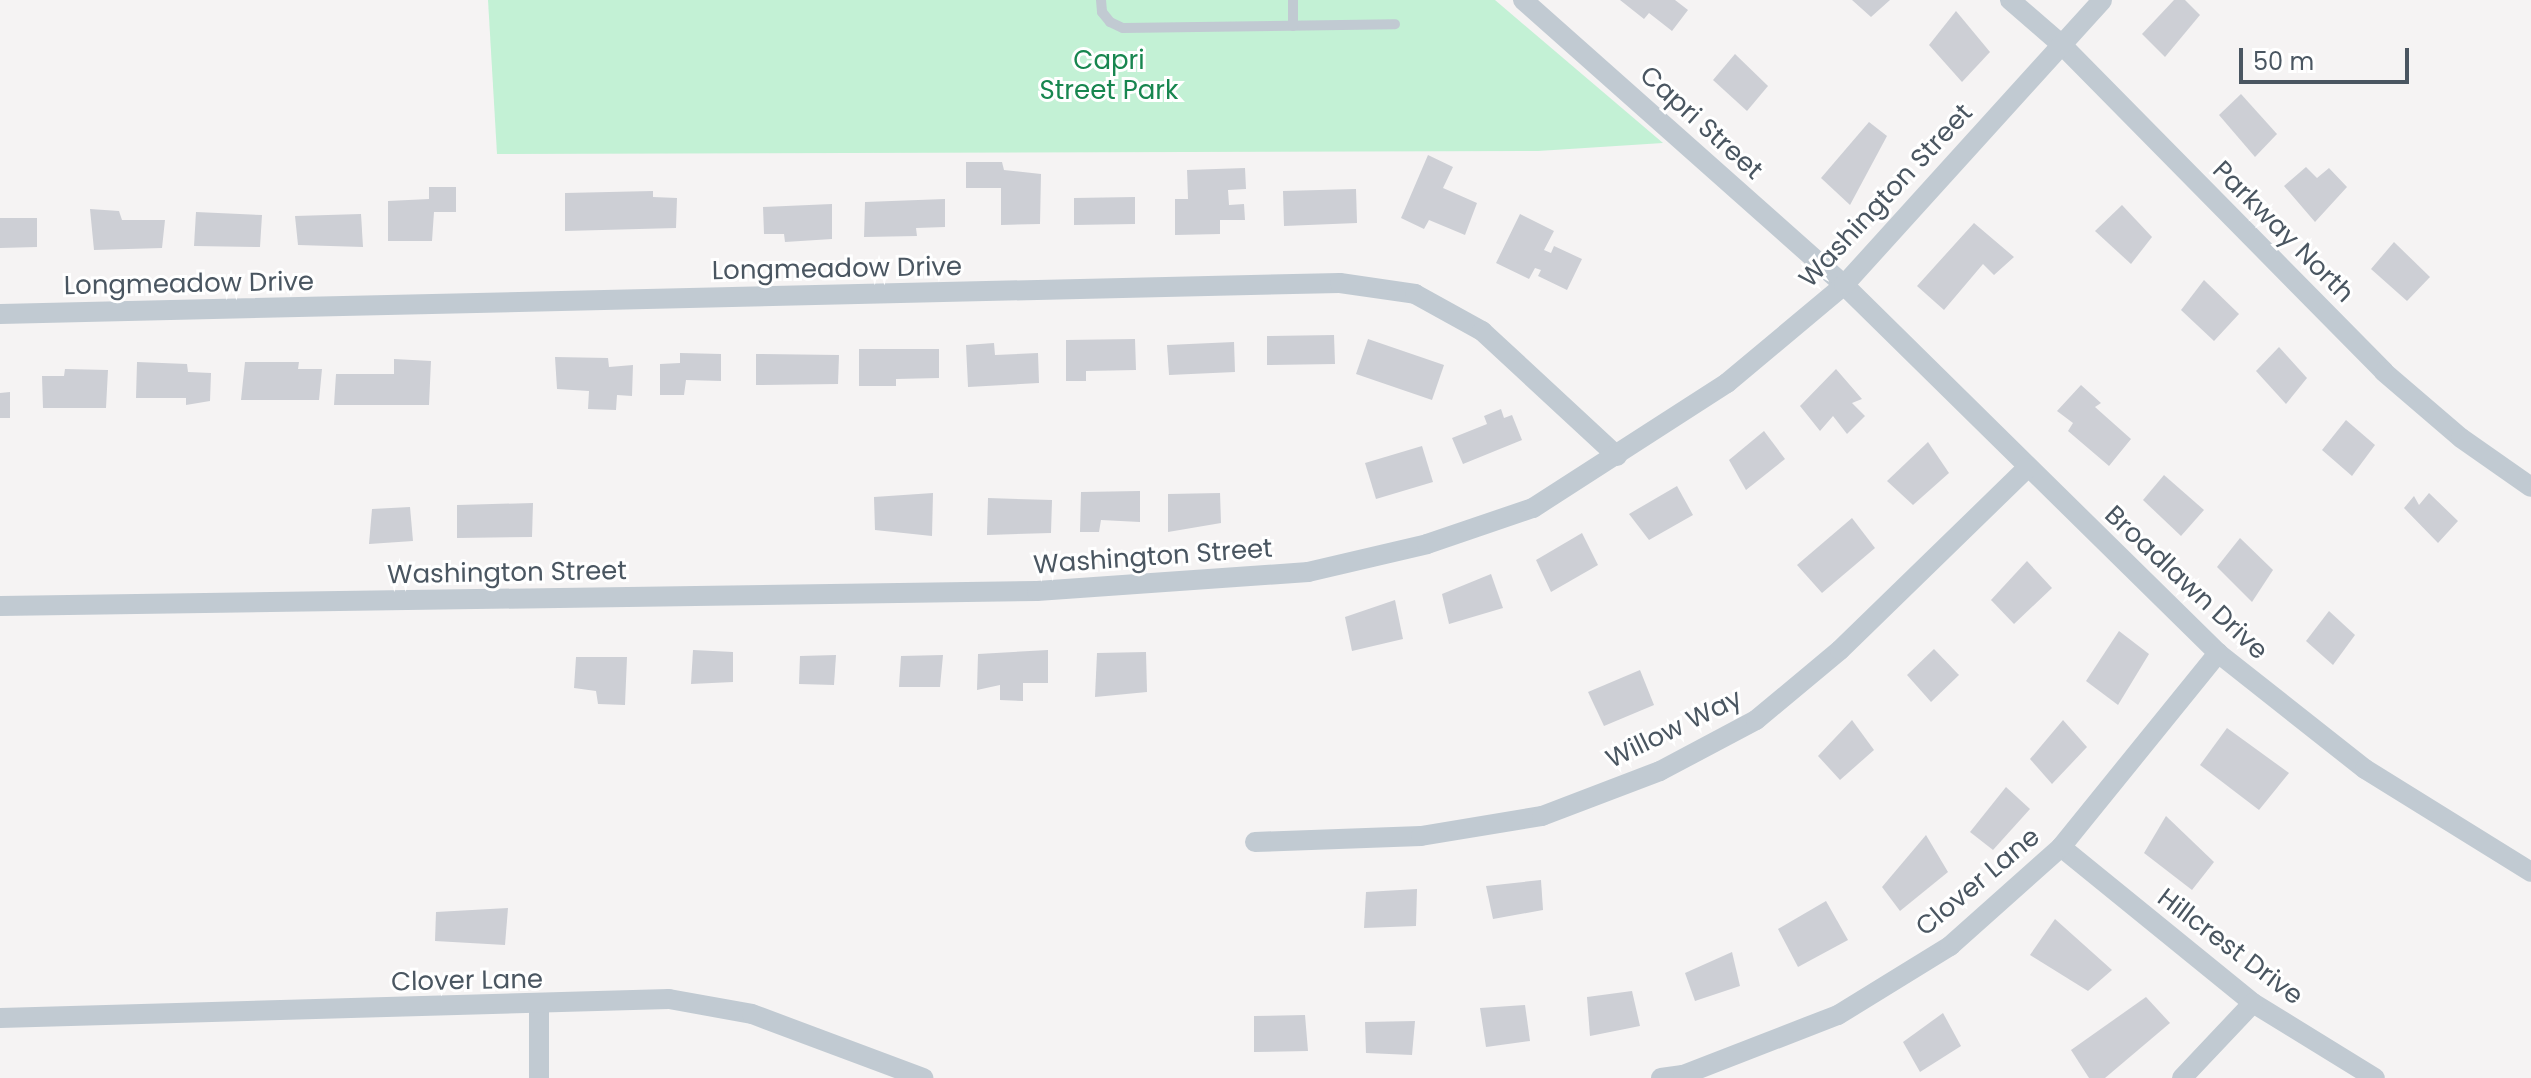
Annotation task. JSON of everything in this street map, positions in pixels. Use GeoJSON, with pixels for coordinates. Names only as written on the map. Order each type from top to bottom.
{"type":"FeatureCollection","features":[{"type":"Feature","properties":{"kind":"street","name":"Capri Street"},"geometry":{"type":"LineString","coordinates":[[1523,0],[1844,285]]}},
{"type":"Feature","properties":{"kind":"street","name":"Parkway North"},"geometry":{"type":"LineString","coordinates":[[2010,0],[2062,45],[2384,372],[2461,438],[2531,487]]}},
{"type":"Feature","properties":{"kind":"street","name":"Washington Street"},"geometry":{"type":"LineString","coordinates":[[0,606],[1037,591],[1308,572],[1427,544],[1533,508],[1727,383],[1844,285],[2102,0]]}},
{"type":"Feature","properties":{"kind":"street","name":"Longmeadow Drive"},"geometry":{"type":"LineString","coordinates":[[0,314],[1340,283],[1415,294],[1482,331],[1617,456]]}},
{"type":"Feature","properties":{"kind":"street","name":"Broadlawn Drive"},"geometry":{"type":"LineString","coordinates":[[1844,285],[2218,653],[2365,769],[2531,872]]}},
{"type":"Feature","properties":{"kind":"street","name":"Willow Way"},"geometry":{"type":"LineString","coordinates":[[1255,842],[1421,836],[1542,816],[1660,771],[1756,720],[1840,650],[2027,468]]}},
{"type":"Feature","properties":{"kind":"street","name":"Clover Lane"},"geometry":{"type":"LineString","coordinates":[[1661,1078],[1683,1075],[1838,1015],[1950,946],[2061,847],[2218,653]]}},
{"type":"Feature","properties":{"kind":"street","name":"Hillcrest Drive"},"geometry":{"type":"LineString","coordinates":[[2061,847],[2253,1003],[2375,1078]]}},
{"type":"Feature","properties":{"kind":"street","name":"Clover Lane"},"geometry":{"type":"LineString","coordinates":[[0,1018],[669,999],[752,1014],[923,1078]]}},
{"type":"Feature","properties":{"kind":"street"},"geometry":{"type":"LineString","coordinates":[[2182,1078],[2253,1003]]}},
{"type":"Feature","properties":{"kind":"street"},"geometry":{"type":"LineString","coordinates":[[539,1005],[539,1078]]}},
{"type":"Feature","properties":{"kind":"lane"},"geometry":{"type":"LineString","coordinates":[[1101,0],[1102,12],[1110,22],[1123,28],[1395,24]]}},
{"type":"Feature","properties":{"kind":"lane"},"geometry":{"type":"LineString","coordinates":[[1293,0],[1293,26]]}},
{"type":"Feature","properties":{"kind":"green space","name":"Capri Street Park"},"geometry":{"type":"Polygon","coordinates":[[[488,0],[1495,0],[1663,143],[1538,151],[497,154],[488,0]]]}},
{"type":"Feature","properties":{"kind":"building"},"geometry":{"type":"Polygon","coordinates":[[[1620,0],[1675,0],[1688,10],[1672,31],[1649,13],[1644,19],[1620,0]]]}},
{"type":"Feature","properties":{"kind":"building"},"geometry":{"type":"Polygon","coordinates":[[[1852,0],[1890,0],[1871,17],[1852,0]]]}},
{"type":"Feature","properties":{"kind":"building"},"geometry":{"type":"Polygon","coordinates":[[[2174,0],[2185,0],[2200,15],[2165,57],[2142,34],[2174,0]]]}},
{"type":"Feature","properties":{"kind":"building"},"geometry":{"type":"Polygon","coordinates":[[[1956,11],[1990,52],[1962,82],[1929,45],[1956,11]]]}},
{"type":"Feature","properties":{"kind":"building"},"geometry":{"type":"Polygon","coordinates":[[[1735,54],[1768,86],[1747,111],[1713,80],[1735,54]]]}},
{"type":"Feature","properties":{"kind":"building"},"geometry":{"type":"Polygon","coordinates":[[[2241,94],[2277,134],[2255,157],[2219,115],[2241,94]]]}},
{"type":"Feature","properties":{"kind":"building"},"geometry":{"type":"Polygon","coordinates":[[[1869,122],[1887,136],[1850,205],[1821,178],[1869,122]]]}},
{"type":"Feature","properties":{"kind":"building"},"geometry":{"type":"Polygon","coordinates":[[[1428,155],[1453,167],[1443,188],[1477,203],[1465,235],[1429,220],[1424,229],[1401,218],[1428,155]]]}},
{"type":"Feature","properties":{"kind":"building"},"geometry":{"type":"Polygon","coordinates":[[[966,162],[1002,162],[1004,170],[1041,174],[1040,224],[1001,225],[1001,188],[966,188],[966,162]]]}},
{"type":"Feature","properties":{"kind":"building"},"geometry":{"type":"Polygon","coordinates":[[[2306,167],[2317,178],[2329,168],[2347,187],[2315,222],[2284,186],[2306,167]]]}},
{"type":"Feature","properties":{"kind":"building"},"geometry":{"type":"Polygon","coordinates":[[[1245,168],[1246,189],[1228,190],[1229,205],[1244,204],[1245,220],[1220,220],[1220,234],[1175,235],[1175,199],[1188,199],[1187,170],[1245,168]]]}},
{"type":"Feature","properties":{"kind":"building"},"geometry":{"type":"Polygon","coordinates":[[[429,187],[456,187],[456,212],[434,212],[432,241],[388,241],[388,201],[429,199],[429,187]]]}},
{"type":"Feature","properties":{"kind":"building"},"geometry":{"type":"Polygon","coordinates":[[[1356,189],[1357,223],[1284,226],[1283,191],[1356,189]]]}},
{"type":"Feature","properties":{"kind":"building"},"geometry":{"type":"Polygon","coordinates":[[[653,191],[653,197],[677,198],[676,228],[565,231],[565,193],[653,191]]]}},
{"type":"Feature","properties":{"kind":"building"},"geometry":{"type":"Polygon","coordinates":[[[1135,197],[1135,224],[1074,225],[1074,198],[1135,197]]]}},
{"type":"Feature","properties":{"kind":"building"},"geometry":{"type":"Polygon","coordinates":[[[945,199],[945,227],[916,228],[917,236],[864,237],[865,202],[945,199]]]}},
{"type":"Feature","properties":{"kind":"building"},"geometry":{"type":"Polygon","coordinates":[[[832,204],[832,239],[785,242],[784,234],[764,234],[763,207],[832,204]]]}},
{"type":"Feature","properties":{"kind":"building"},"geometry":{"type":"Polygon","coordinates":[[[2122,205],[2152,237],[2131,264],[2095,231],[2122,205]]]}},
{"type":"Feature","properties":{"kind":"building"},"geometry":{"type":"Polygon","coordinates":[[[90,209],[119,211],[122,220],[165,220],[162,248],[94,250],[90,209]]]}},
{"type":"Feature","properties":{"kind":"building"},"geometry":{"type":"Polygon","coordinates":[[[196,212],[262,215],[260,247],[194,246],[196,212]]]}},
{"type":"Feature","properties":{"kind":"building"},"geometry":{"type":"Polygon","coordinates":[[[361,214],[363,247],[298,245],[295,216],[361,214]]]}},
{"type":"Feature","properties":{"kind":"building"},"geometry":{"type":"Polygon","coordinates":[[[1520,214],[1554,231],[1544,250],[1551,253],[1554,246],[1582,259],[1567,290],[1538,276],[1541,270],[1535,268],[1529,279],[1496,263],[1520,214]]]}},
{"type":"Feature","properties":{"kind":"building"},"geometry":{"type":"Polygon","coordinates":[[[0,218],[37,218],[37,247],[0,248],[0,218]]]}},
{"type":"Feature","properties":{"kind":"building"},"geometry":{"type":"Polygon","coordinates":[[[1974,223],[2014,257],[1994,275],[1983,264],[1944,310],[1917,286],[1974,223]]]}},
{"type":"Feature","properties":{"kind":"building"},"geometry":{"type":"Polygon","coordinates":[[[2394,242],[2430,277],[2407,301],[2371,269],[2394,242]]]}},
{"type":"Feature","properties":{"kind":"building"},"geometry":{"type":"Polygon","coordinates":[[[2204,280],[2239,314],[2214,341],[2181,310],[2204,280]]]}},
{"type":"Feature","properties":{"kind":"building"},"geometry":{"type":"Polygon","coordinates":[[[1334,335],[1335,364],[1267,365],[1267,336],[1334,335]]]}},
{"type":"Feature","properties":{"kind":"building"},"geometry":{"type":"Polygon","coordinates":[[[1135,339],[1136,370],[1086,371],[1086,381],[1066,381],[1066,340],[1135,339]]]}},
{"type":"Feature","properties":{"kind":"building"},"geometry":{"type":"Polygon","coordinates":[[[1368,339],[1444,365],[1432,400],[1356,374],[1368,339]]]}},
{"type":"Feature","properties":{"kind":"building"},"geometry":{"type":"Polygon","coordinates":[[[1234,342],[1235,372],[1169,375],[1167,345],[1234,342]]]}},
{"type":"Feature","properties":{"kind":"building"},"geometry":{"type":"Polygon","coordinates":[[[994,343],[995,355],[1038,353],[1039,383],[968,387],[966,345],[994,343]]]}},
{"type":"Feature","properties":{"kind":"building"},"geometry":{"type":"Polygon","coordinates":[[[2279,347],[2307,378],[2286,404],[2256,371],[2279,347]]]}},
{"type":"Feature","properties":{"kind":"building"},"geometry":{"type":"Polygon","coordinates":[[[859,349],[939,349],[939,378],[896,379],[896,386],[859,386],[859,349]]]}},
{"type":"Feature","properties":{"kind":"building"},"geometry":{"type":"Polygon","coordinates":[[[680,353],[721,354],[721,381],[686,380],[684,395],[660,395],[660,364],[680,363],[680,353]]]}},
{"type":"Feature","properties":{"kind":"building"},"geometry":{"type":"Polygon","coordinates":[[[756,354],[839,355],[838,384],[756,385],[756,354]]]}},
{"type":"Feature","properties":{"kind":"building"},"geometry":{"type":"Polygon","coordinates":[[[555,357],[608,358],[609,367],[633,365],[632,396],[617,395],[616,410],[588,409],[589,391],[557,389],[555,357]]]}},
{"type":"Feature","properties":{"kind":"building"},"geometry":{"type":"Polygon","coordinates":[[[394,359],[431,361],[429,405],[334,405],[336,374],[394,374],[394,359]]]}},
{"type":"Feature","properties":{"kind":"building"},"geometry":{"type":"Polygon","coordinates":[[[137,362],[187,364],[188,372],[211,373],[210,401],[186,405],[186,398],[136,398],[137,362]]]}},
{"type":"Feature","properties":{"kind":"building"},"geometry":{"type":"Polygon","coordinates":[[[245,362],[299,362],[298,369],[322,369],[319,400],[241,400],[245,362]]]}},
{"type":"Feature","properties":{"kind":"building"},"geometry":{"type":"Polygon","coordinates":[[[65,369],[108,370],[106,408],[43,408],[42,376],[64,376],[65,369]]]}},
{"type":"Feature","properties":{"kind":"building"},"geometry":{"type":"Polygon","coordinates":[[[1836,369],[1862,399],[1852,403],[1865,416],[1847,434],[1833,416],[1820,431],[1800,406],[1836,369]]]}},
{"type":"Feature","properties":{"kind":"building"},"geometry":{"type":"Polygon","coordinates":[[[2081,385],[2101,403],[2095,407],[2131,439],[2109,466],[2068,431],[2073,423],[2057,411],[2081,385]]]}},
{"type":"Feature","properties":{"kind":"building"},"geometry":{"type":"Polygon","coordinates":[[[10,392],[10,418],[0,418],[0,393],[10,392]]]}},
{"type":"Feature","properties":{"kind":"building"},"geometry":{"type":"Polygon","coordinates":[[[1501,409],[1504,418],[1512,415],[1522,440],[1463,464],[1452,438],[1487,424],[1484,416],[1501,409]]]}},
{"type":"Feature","properties":{"kind":"building"},"geometry":{"type":"Polygon","coordinates":[[[2346,420],[2375,445],[2352,476],[2322,450],[2346,420]]]}},
{"type":"Feature","properties":{"kind":"building"},"geometry":{"type":"Polygon","coordinates":[[[1764,431],[1785,459],[1746,490],[1729,460],[1764,431]]]}},
{"type":"Feature","properties":{"kind":"building"},"geometry":{"type":"Polygon","coordinates":[[[1928,442],[1949,473],[1913,505],[1887,481],[1928,442]]]}},
{"type":"Feature","properties":{"kind":"building"},"geometry":{"type":"Polygon","coordinates":[[[1422,446],[1433,482],[1376,499],[1365,463],[1422,446]]]}},
{"type":"Feature","properties":{"kind":"building"},"geometry":{"type":"Polygon","coordinates":[[[2164,475],[2204,510],[2181,536],[2143,500],[2164,475]]]}},
{"type":"Feature","properties":{"kind":"building"},"geometry":{"type":"Polygon","coordinates":[[[1677,486],[1693,515],[1649,540],[1629,514],[1677,486]]]}},
{"type":"Feature","properties":{"kind":"building"},"geometry":{"type":"Polygon","coordinates":[[[1140,491],[1140,522],[1101,520],[1099,532],[1080,532],[1081,492],[1140,491]]]}},
{"type":"Feature","properties":{"kind":"building"},"geometry":{"type":"Polygon","coordinates":[[[933,493],[932,536],[875,530],[874,497],[933,493]]]}},
{"type":"Feature","properties":{"kind":"building"},"geometry":{"type":"Polygon","coordinates":[[[1220,493],[1221,523],[1168,532],[1168,494],[1220,493]]]}},
{"type":"Feature","properties":{"kind":"building"},"geometry":{"type":"Polygon","coordinates":[[[2429,493],[2458,521],[2438,543],[2404,508],[2414,496],[2419,505],[2429,493]]]}},
{"type":"Feature","properties":{"kind":"building"},"geometry":{"type":"Polygon","coordinates":[[[988,498],[1052,500],[1051,533],[987,535],[988,498]]]}},
{"type":"Feature","properties":{"kind":"building"},"geometry":{"type":"Polygon","coordinates":[[[533,503],[532,537],[457,538],[457,505],[533,503]]]}},
{"type":"Feature","properties":{"kind":"building"},"geometry":{"type":"Polygon","coordinates":[[[410,507],[413,541],[369,544],[372,509],[410,507]]]}},
{"type":"Feature","properties":{"kind":"building"},"geometry":{"type":"Polygon","coordinates":[[[1852,518],[1875,548],[1822,593],[1797,565],[1852,518]]]}},
{"type":"Feature","properties":{"kind":"building"},"geometry":{"type":"Polygon","coordinates":[[[1582,533],[1598,565],[1551,592],[1536,560],[1582,533]]]}},
{"type":"Feature","properties":{"kind":"building"},"geometry":{"type":"Polygon","coordinates":[[[2240,538],[2273,570],[2252,602],[2217,567],[2240,538]]]}},
{"type":"Feature","properties":{"kind":"building"},"geometry":{"type":"Polygon","coordinates":[[[2027,561],[2052,588],[2014,624],[1991,600],[2027,561]]]}},
{"type":"Feature","properties":{"kind":"building"},"geometry":{"type":"Polygon","coordinates":[[[1491,574],[1503,608],[1449,624],[1442,594],[1491,574]]]}},
{"type":"Feature","properties":{"kind":"building"},"geometry":{"type":"Polygon","coordinates":[[[1395,600],[1403,639],[1352,651],[1345,617],[1395,600]]]}},
{"type":"Feature","properties":{"kind":"building"},"geometry":{"type":"Polygon","coordinates":[[[2329,611],[2355,635],[2333,665],[2306,641],[2329,611]]]}},
{"type":"Feature","properties":{"kind":"building"},"geometry":{"type":"Polygon","coordinates":[[[2119,631],[2149,654],[2118,705],[2086,681],[2119,631]]]}},
{"type":"Feature","properties":{"kind":"building"},"geometry":{"type":"Polygon","coordinates":[[[1934,649],[1959,675],[1931,702],[1907,675],[1934,649]]]}},
{"type":"Feature","properties":{"kind":"building"},"geometry":{"type":"Polygon","coordinates":[[[693,650],[733,652],[733,682],[691,684],[693,650]]]}},
{"type":"Feature","properties":{"kind":"building"},"geometry":{"type":"Polygon","coordinates":[[[1048,650],[1048,683],[1023,683],[1023,701],[1000,700],[1000,685],[977,690],[978,654],[1048,650]]]}},
{"type":"Feature","properties":{"kind":"building"},"geometry":{"type":"Polygon","coordinates":[[[1146,652],[1147,692],[1095,697],[1097,653],[1146,652]]]}},
{"type":"Feature","properties":{"kind":"building"},"geometry":{"type":"Polygon","coordinates":[[[836,655],[834,685],[799,684],[800,656],[836,655]]]}},
{"type":"Feature","properties":{"kind":"building"},"geometry":{"type":"Polygon","coordinates":[[[943,655],[940,687],[899,687],[901,656],[943,655]]]}},
{"type":"Feature","properties":{"kind":"building"},"geometry":{"type":"Polygon","coordinates":[[[576,657],[627,657],[625,705],[598,704],[596,691],[574,688],[576,657]]]}},
{"type":"Feature","properties":{"kind":"building"},"geometry":{"type":"Polygon","coordinates":[[[1640,670],[1654,705],[1604,726],[1588,692],[1640,670]]]}},
{"type":"Feature","properties":{"kind":"building"},"geometry":{"type":"Polygon","coordinates":[[[1852,720],[1874,750],[1840,780],[1818,756],[1852,720]]]}},
{"type":"Feature","properties":{"kind":"building"},"geometry":{"type":"Polygon","coordinates":[[[2063,720],[2087,747],[2052,784],[2030,759],[2063,720]]]}},
{"type":"Feature","properties":{"kind":"building"},"geometry":{"type":"Polygon","coordinates":[[[2227,728],[2289,773],[2259,810],[2200,765],[2227,728]]]}},
{"type":"Feature","properties":{"kind":"building"},"geometry":{"type":"Polygon","coordinates":[[[2006,787],[2030,809],[1993,850],[1970,832],[2006,787]]]}},
{"type":"Feature","properties":{"kind":"building"},"geometry":{"type":"Polygon","coordinates":[[[2166,816],[2214,862],[2192,890],[2144,853],[2166,816]]]}},
{"type":"Feature","properties":{"kind":"building"},"geometry":{"type":"Polygon","coordinates":[[[1926,835],[1948,872],[1900,911],[1882,887],[1926,835]]]}},
{"type":"Feature","properties":{"kind":"building"},"geometry":{"type":"Polygon","coordinates":[[[1541,880],[1543,910],[1493,919],[1486,886],[1541,880]]]}},
{"type":"Feature","properties":{"kind":"building"},"geometry":{"type":"Polygon","coordinates":[[[1417,889],[1416,926],[1364,928],[1366,892],[1417,889]]]}},
{"type":"Feature","properties":{"kind":"building"},"geometry":{"type":"Polygon","coordinates":[[[1826,901],[1848,940],[1798,967],[1778,929],[1826,901]]]}},
{"type":"Feature","properties":{"kind":"building"},"geometry":{"type":"Polygon","coordinates":[[[508,908],[505,945],[435,941],[436,912],[508,908]]]}},
{"type":"Feature","properties":{"kind":"building"},"geometry":{"type":"Polygon","coordinates":[[[2055,919],[2112,970],[2088,991],[2030,955],[2055,919]]]}},
{"type":"Feature","properties":{"kind":"building"},"geometry":{"type":"Polygon","coordinates":[[[1732,952],[1740,986],[1695,1001],[1685,973],[1732,952]]]}},
{"type":"Feature","properties":{"kind":"building"},"geometry":{"type":"Polygon","coordinates":[[[1632,991],[1640,1026],[1590,1036],[1587,997],[1632,991]]]}},
{"type":"Feature","properties":{"kind":"building"},"geometry":{"type":"Polygon","coordinates":[[[2146,997],[2170,1023],[2105,1078],[2089,1078],[2071,1050],[2146,997]]]}},
{"type":"Feature","properties":{"kind":"building"},"geometry":{"type":"Polygon","coordinates":[[[1525,1005],[1530,1041],[1486,1047],[1480,1008],[1525,1005]]]}},
{"type":"Feature","properties":{"kind":"building"},"geometry":{"type":"Polygon","coordinates":[[[1943,1013],[1961,1046],[1920,1072],[1903,1042],[1943,1013]]]}},
{"type":"Feature","properties":{"kind":"building"},"geometry":{"type":"Polygon","coordinates":[[[1305,1015],[1308,1051],[1254,1052],[1254,1016],[1305,1015]]]}},
{"type":"Feature","properties":{"kind":"building"},"geometry":{"type":"Polygon","coordinates":[[[1415,1021],[1412,1055],[1366,1053],[1365,1022],[1415,1021]]]}}]}
